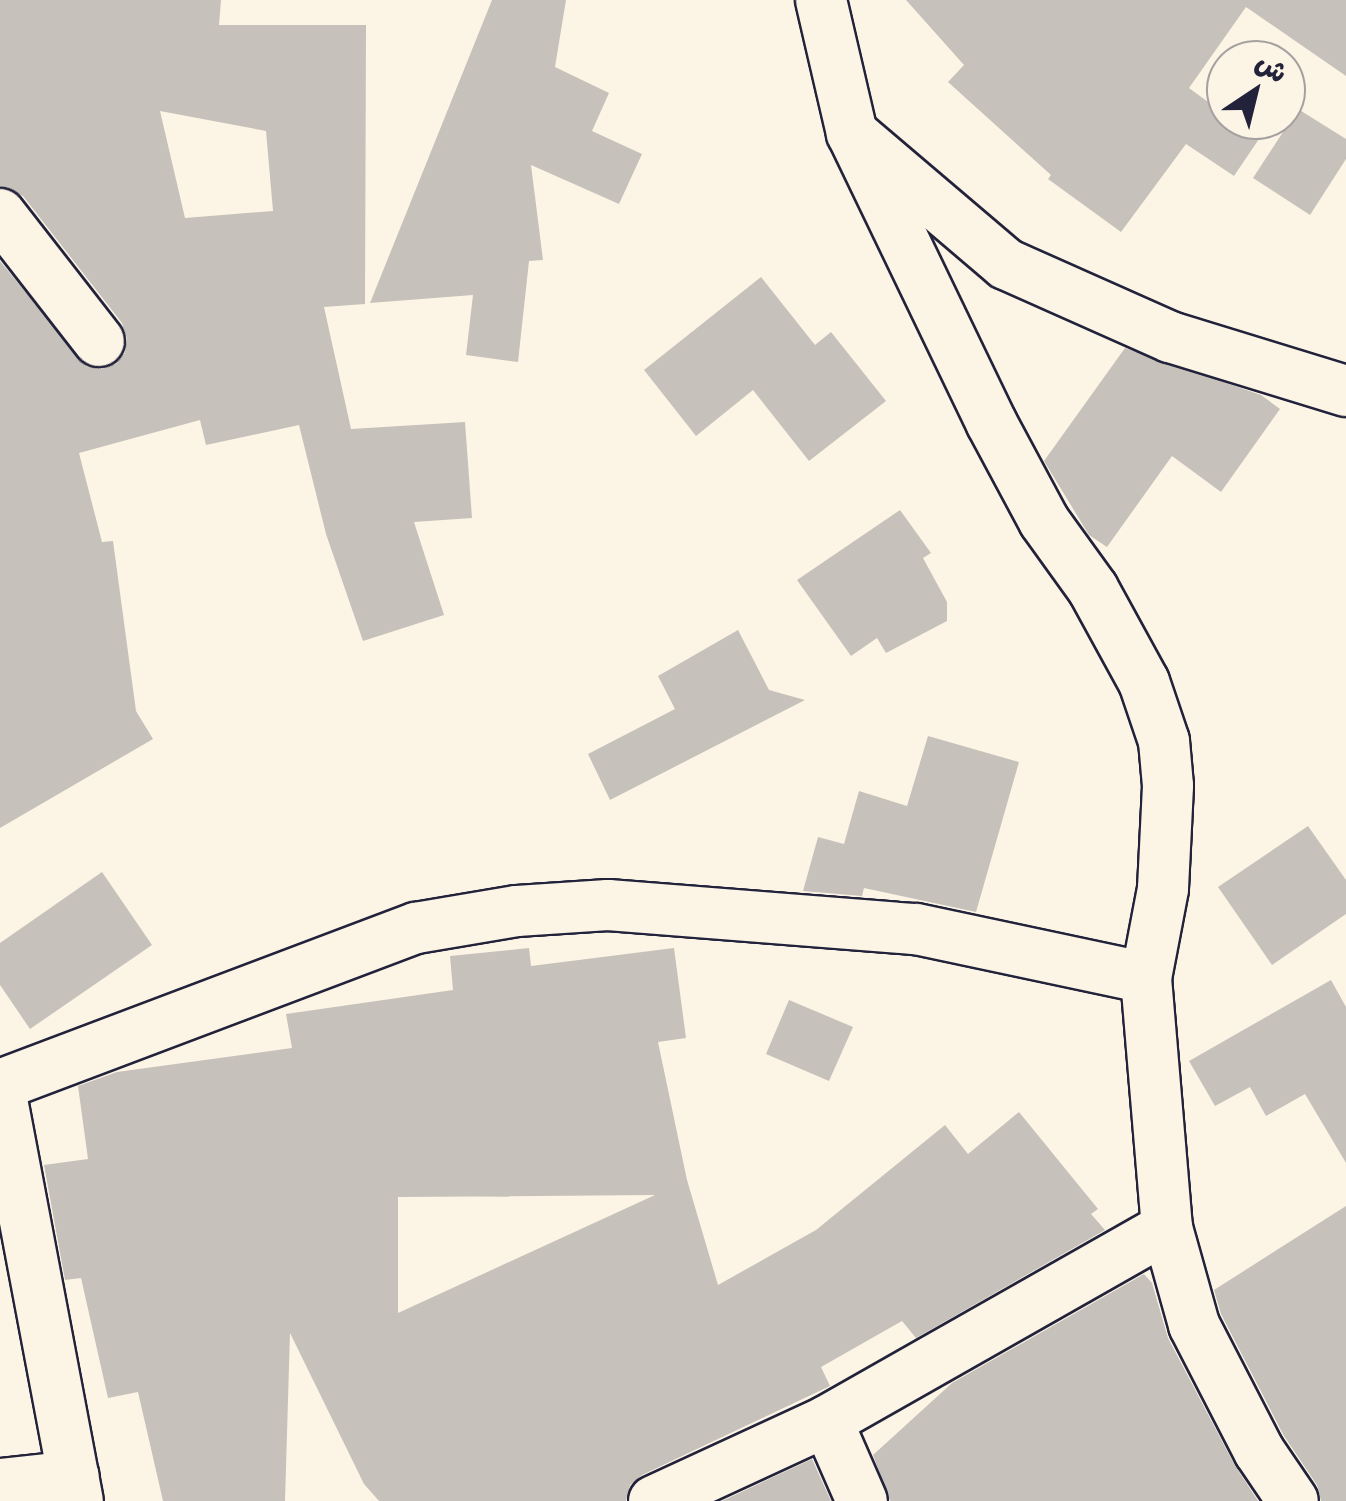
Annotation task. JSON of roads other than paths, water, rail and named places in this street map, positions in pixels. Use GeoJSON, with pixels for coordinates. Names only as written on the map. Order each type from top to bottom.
{"type":"FeatureCollection","features":[{"type":"Feature","properties":{"kind":"street"},"geometry":{"type":"LineString","coordinates":[[821,0],[852,133],[991,422],[1044,521],[1093,590],[1144,682],[1164,741],[1168,786],[1163,888],[1146,978],[1167,1228],[1194,1326],[1260,1451],[1293,1501]]}},
{"type":"Feature","properties":{"kind":"street"},"geometry":{"type":"LineString","coordinates":[[852,133],[1006,264],[1170,337],[1346,391]]}},
{"type":"Feature","properties":{"kind":"street"},"geometry":{"type":"LineString","coordinates":[[0,214],[99,341]]}},
{"type":"Feature","properties":{"kind":"street"},"geometry":{"type":"LineString","coordinates":[[0,1484],[76,1488],[0,1087],[416,928],[517,910],[608,905],[916,929],[1146,978]]}},
{"type":"Feature","properties":{"kind":"street"},"geometry":{"type":"LineString","coordinates":[[654,1501],[827,1421],[1167,1228]]}},
{"type":"Feature","properties":{"kind":"street"},"geometry":{"type":"LineString","coordinates":[[827,1421],[862,1501]]}}]}
